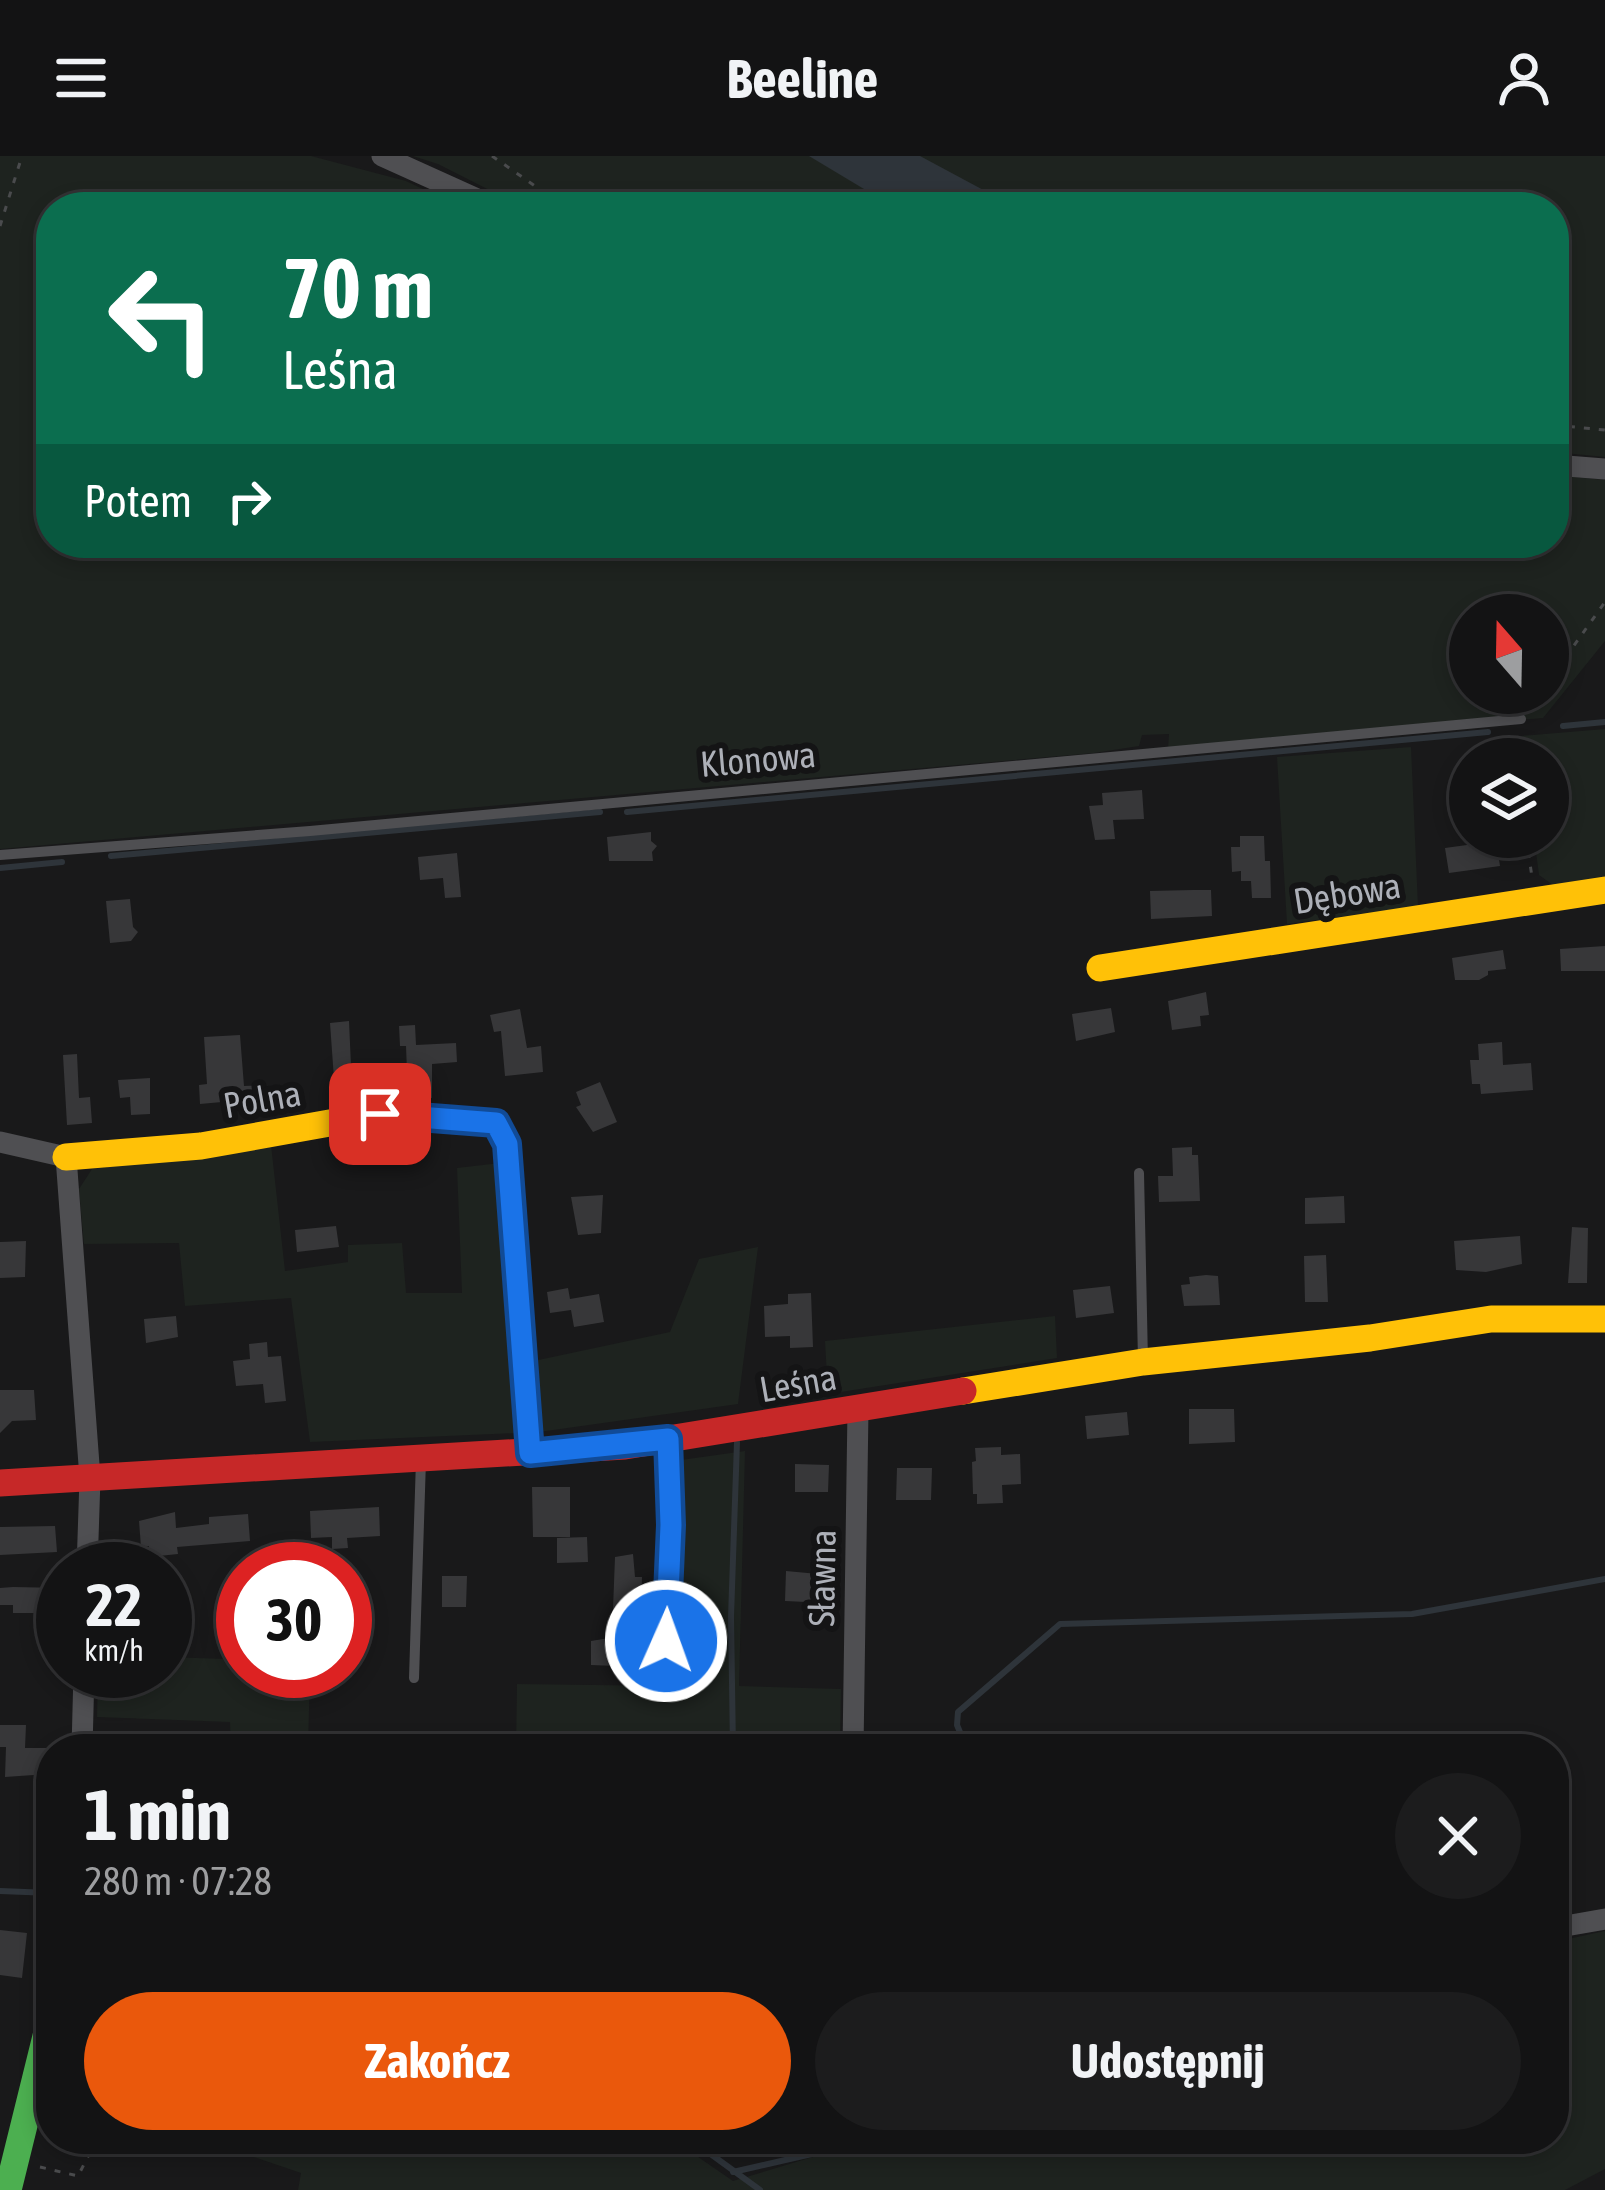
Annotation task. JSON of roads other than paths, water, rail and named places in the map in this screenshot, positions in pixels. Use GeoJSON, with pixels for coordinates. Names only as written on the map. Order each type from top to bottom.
{"type":"FeatureCollection","features":[{"type":"Feature","properties":{"kind":"street"},"geometry":{"type":"LineString","coordinates":[[382,156],[461,192]]}},
{"type":"Feature","properties":{"kind":"street"},"geometry":{"type":"LineString","coordinates":[[1569,466],[1605,469]]}},
{"type":"Feature","properties":{"kind":"street","name":"Dębowa"},"geometry":{"type":"LineString","coordinates":[[1100,968],[1605,890]]}},
{"type":"Feature","properties":{"kind":"street","name":"Polna"},"geometry":{"type":"LineString","coordinates":[[0,1142],[66,1157],[200,1146],[380,1114],[496,1123],[507,1144],[530,1453]]}},
{"type":"Feature","properties":{"kind":"street"},"geometry":{"type":"LineString","coordinates":[[66,1157],[90,1478],[89,1542]]}},
{"type":"Feature","properties":{"kind":"street","name":"Leśna"},"geometry":{"type":"LineString","coordinates":[[0,1483],[530,1453],[668,1439],[1143,1362],[1370,1338],[1491,1319],[1605,1319]]}},
{"type":"Feature","properties":{"kind":"street","name":"Sławna"},"geometry":{"type":"LineString","coordinates":[[853,1734],[857,1409]]}},
{"type":"Feature","properties":{"kind":"street"},"geometry":{"type":"LineString","coordinates":[[664,1679],[671,1525],[668,1439]]}},
{"type":"Feature","properties":{"kind":"street"},"geometry":{"type":"LineString","coordinates":[[82,1734],[83,1698]]}},
{"type":"Feature","properties":{"kind":"street"},"geometry":{"type":"LineString","coordinates":[[1569,1925],[1605,1919]]}},
{"type":"Feature","properties":{"kind":"street"},"geometry":{"type":"LineString","coordinates":[[8,2190],[36,2076]]}},
{"type":"Feature","properties":{"kind":"lane","name":"Klonowa"},"geometry":{"type":"LineString","coordinates":[[0,855],[310,831],[1521,719]]}},
{"type":"Feature","properties":{"kind":"lane"},"geometry":{"type":"LineString","coordinates":[[1139,1173],[1143,1362]]}},
{"type":"Feature","properties":{"kind":"lane"},"geometry":{"type":"LineString","coordinates":[[414,1678],[421,1459]]}},
{"type":"Feature","properties":{"kind":"waterway"},"geometry":{"type":"LineString","coordinates":[[1563,726],[1605,722]]}},
{"type":"Feature","properties":{"kind":"waterway"},"geometry":{"type":"LineString","coordinates":[[627,812],[1488,732]]}},
{"type":"Feature","properties":{"kind":"waterway"},"geometry":{"type":"LineString","coordinates":[[111,856],[600,812]]}},
{"type":"Feature","properties":{"kind":"waterway"},"geometry":{"type":"LineString","coordinates":[[0,868],[62,862]]}},
{"type":"Feature","properties":{"kind":"waterway"},"geometry":{"type":"LineString","coordinates":[[733,1734],[737,1442]]}},
{"type":"Feature","properties":{"kind":"waterway"},"geometry":{"type":"LineString","coordinates":[[961,1734],[958,1712],[1060,1624],[1412,1614],[1605,1579]]}},
{"type":"Feature","properties":{"kind":"waterway"},"geometry":{"type":"LineString","coordinates":[[0,1891],[36,1892]]}},
{"type":"Feature","properties":{"kind":"waterway"},"geometry":{"type":"LineString","coordinates":[[711,2154],[760,2190]]}},
{"type":"Feature","properties":{"kind":"waterway"},"geometry":{"type":"LineString","coordinates":[[733,2172],[812,2154]]}}]}
